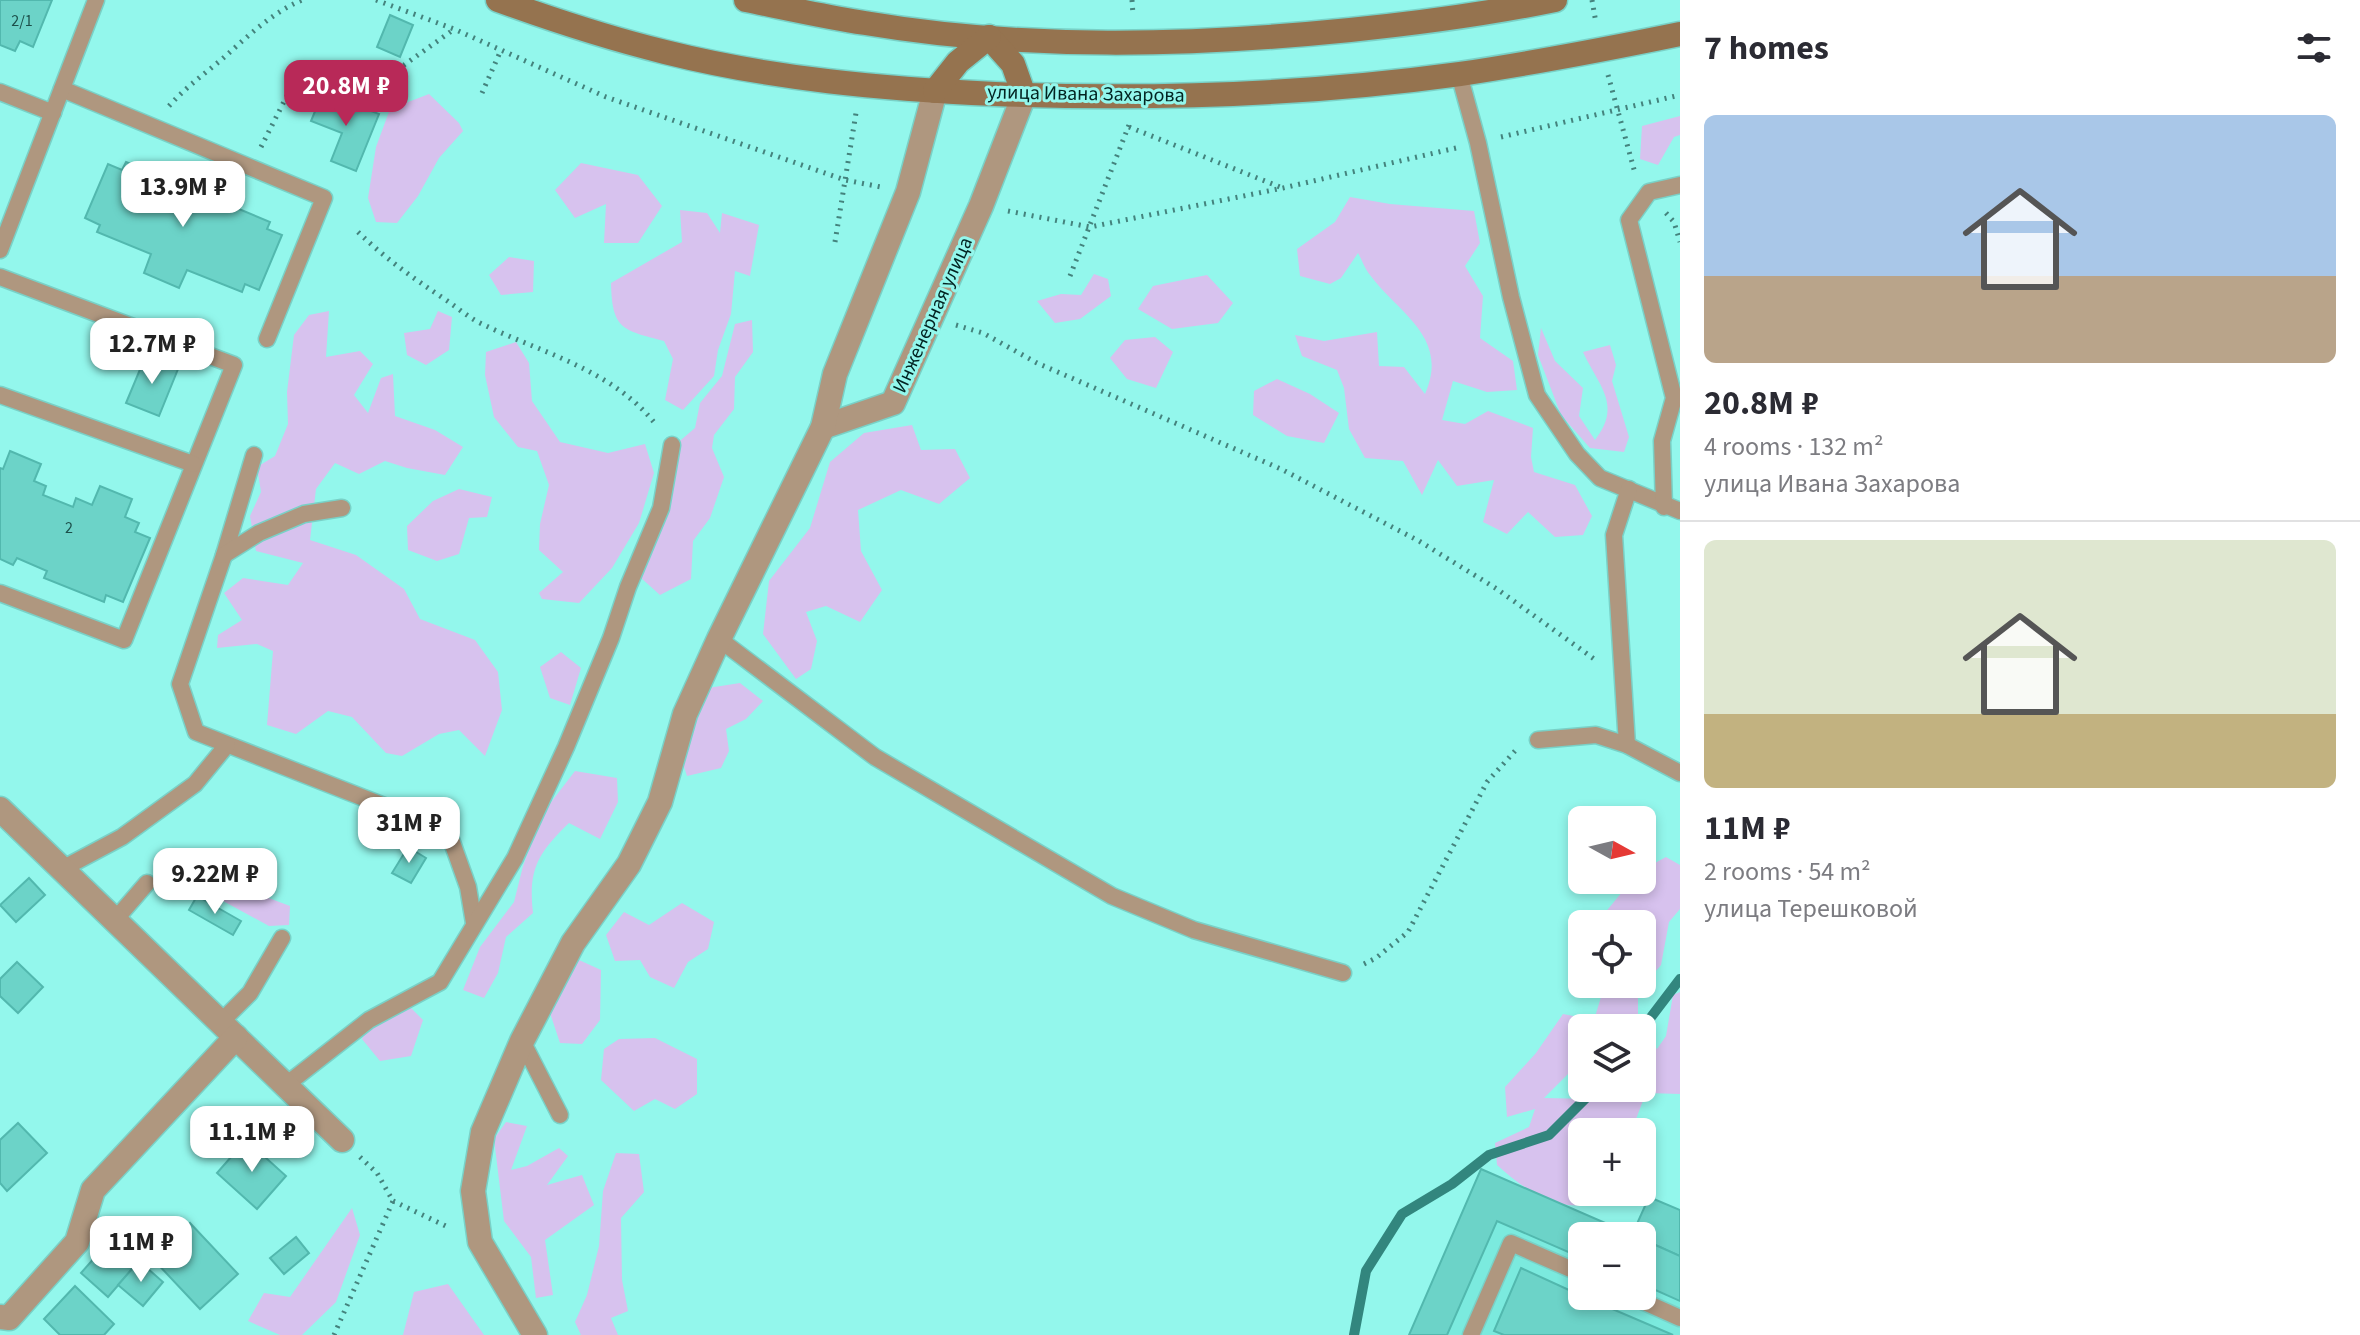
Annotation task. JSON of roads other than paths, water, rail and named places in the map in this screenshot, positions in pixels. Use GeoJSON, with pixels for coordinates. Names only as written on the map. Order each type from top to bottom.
{"type":"FeatureCollection","features":[{"type":"Feature","properties":{"kind":"main road","name":"улица Ивана Захарова"},"geometry":{"type":"LineString","coordinates":[[498,0],[562,23],[666,52],[776,74],[860,86],[1024,95],[1218,95],[1459,74],[1680,34]]}},
{"type":"Feature","properties":{"kind":"main road"},"geometry":{"type":"LineString","coordinates":[[746,0],[867,24],[989,37],[1133,44],[1269,38],[1421,22],[1555,0]]}},
{"type":"Feature","properties":{"kind":"main road"},"geometry":{"type":"LineString","coordinates":[[935,91],[958,62],[989,37]]}},
{"type":"Feature","properties":{"kind":"main road"},"geometry":{"type":"LineString","coordinates":[[989,37],[1013,64],[1024,95]]}},
{"type":"Feature","properties":{"kind":"street"},"geometry":{"type":"LineString","coordinates":[[535,1335],[480,1242],[473,1191],[483,1132],[522,1041],[573,943],[629,864],[660,802],[685,714],[823,427],[835,374],[908,192],[935,91]]}},
{"type":"Feature","properties":{"kind":"street","name":"Инженерная улица"},"geometry":{"type":"LineString","coordinates":[[823,427],[893,403],[933,319],[1024,95]]}},
{"type":"Feature","properties":{"kind":"street"},"geometry":{"type":"LineString","coordinates":[[0,809],[342,1140]]}},
{"type":"Feature","properties":{"kind":"street"},"geometry":{"type":"LineString","coordinates":[[0,1317],[9,1318],[77,1242],[93,1190],[228,1030]]}},
{"type":"Feature","properties":{"kind":"lane"},"geometry":{"type":"LineString","coordinates":[[0,250],[96,0]]}},
{"type":"Feature","properties":{"kind":"lane"},"geometry":{"type":"LineString","coordinates":[[1459,74],[1537,395],[1577,454],[1600,478],[1672,509]]}},
{"type":"Feature","properties":{"kind":"lane"},"geometry":{"type":"LineString","coordinates":[[62,89],[324,198],[267,339]]}},
{"type":"Feature","properties":{"kind":"lane"},"geometry":{"type":"LineString","coordinates":[[0,92],[53,113]]}},
{"type":"Feature","properties":{"kind":"lane"},"geometry":{"type":"LineString","coordinates":[[1672,509],[1662,441],[1674,398],[1629,220],[1649,192],[1680,185]]}},
{"type":"Feature","properties":{"kind":"lane"},"geometry":{"type":"LineString","coordinates":[[0,277],[234,365],[124,640],[0,593]]}},
{"type":"Feature","properties":{"kind":"lane"},"geometry":{"type":"LineString","coordinates":[[0,395],[193,464]]}},
{"type":"Feature","properties":{"kind":"lane"},"geometry":{"type":"LineString","coordinates":[[286,1085],[369,1020],[440,982],[515,858],[566,747],[661,508],[672,445]]}},
{"type":"Feature","properties":{"kind":"lane"},"geometry":{"type":"LineString","coordinates":[[254,455],[180,684],[196,732],[448,831],[468,887],[474,923]]}},
{"type":"Feature","properties":{"kind":"lane"},"geometry":{"type":"LineString","coordinates":[[1627,745],[1614,535],[1629,489]]}},
{"type":"Feature","properties":{"kind":"lane"},"geometry":{"type":"LineString","coordinates":[[224,555],[259,533],[304,514],[342,508]]}},
{"type":"Feature","properties":{"kind":"lane"},"geometry":{"type":"LineString","coordinates":[[719,639],[875,757],[1112,896],[1194,930],[1343,973]]}},
{"type":"Feature","properties":{"kind":"lane"},"geometry":{"type":"LineString","coordinates":[[1538,740],[1596,735],[1627,745],[1680,773]]}},
{"type":"Feature","properties":{"kind":"lane"},"geometry":{"type":"LineString","coordinates":[[62,869],[122,837],[195,784],[227,745]]}},
{"type":"Feature","properties":{"kind":"lane"},"geometry":{"type":"LineString","coordinates":[[115,920],[147,883]]}},
{"type":"Feature","properties":{"kind":"lane"},"geometry":{"type":"LineString","coordinates":[[228,1030],[282,938]]}},
{"type":"Feature","properties":{"kind":"lane"},"geometry":{"type":"LineString","coordinates":[[522,1041],[560,1115]]}},
{"type":"Feature","properties":{"kind":"lane"},"geometry":{"type":"LineString","coordinates":[[1471,1335],[1511,1243],[1568,1268]]}},
{"type":"Feature","properties":{"kind":"lane"},"geometry":{"type":"LineString","coordinates":[[1656,1307],[1680,1318]]}},
{"type":"Feature","properties":{"kind":"waterway"},"geometry":{"type":"LineString","coordinates":[[1653,1014],[1680,979]]}},
{"type":"Feature","properties":{"kind":"waterway"},"geometry":{"type":"LineString","coordinates":[[1354,1335],[1366,1271],[1402,1214],[1452,1184],[1489,1155],[1549,1135],[1582,1102]]}}]}
